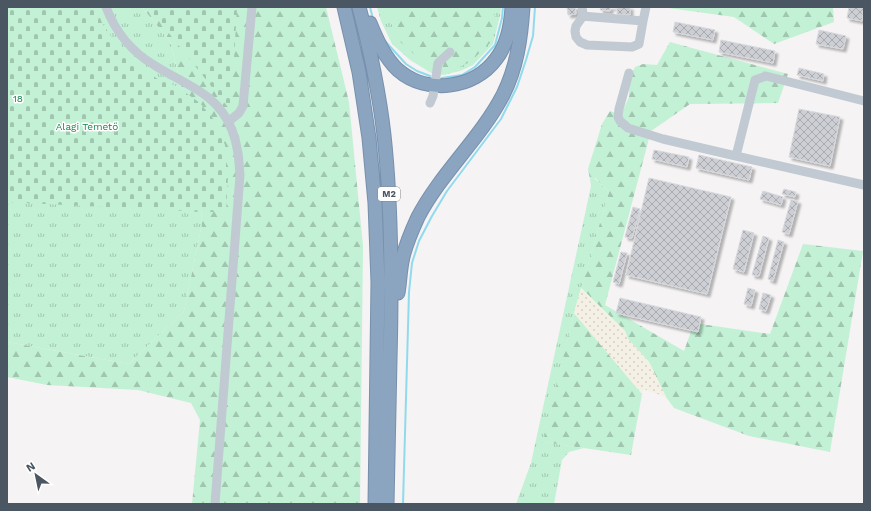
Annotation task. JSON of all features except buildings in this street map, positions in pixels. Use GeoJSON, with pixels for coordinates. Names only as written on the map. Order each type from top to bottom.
{"type":"FeatureCollection","features":[{"type":"Feature","properties":{"kind":"highway","name":"M2"},"geometry":{"type":"LineString","coordinates":[[344,7],[359,72],[369,138],[375,203],[378,282],[375,504]]}},
{"type":"Feature","properties":{"kind":"highway","name":"M2"},"geometry":{"type":"LineString","coordinates":[[359,7],[373,66],[384,134],[390,200],[391,324],[388,504]]}},
{"type":"Feature","properties":{"kind":"highway"},"geometry":{"type":"LineString","coordinates":[[362,7],[382,48],[389,60],[398,69],[410,78],[417,81],[442,86],[454,85],[474,78],[493,64],[501,52],[508,36],[512,7]]}},
{"type":"Feature","properties":{"kind":"highway"},"geometry":{"type":"LineString","coordinates":[[391,324],[397,301],[402,258],[413,229],[423,208],[431,196],[488,120],[510,80],[518,55],[523,7]]}},
{"type":"Feature","properties":{"kind":"street"},"geometry":{"type":"LineString","coordinates":[[106,7],[114,23],[130,46],[153,65],[201,91],[217,106],[232,130],[238,150],[240,175],[214,504]]}},
{"type":"Feature","properties":{"kind":"street"},"geometry":{"type":"LineString","coordinates":[[228,122],[239,113],[243,106],[252,7]]}},
{"type":"Feature","properties":{"kind":"street"},"geometry":{"type":"LineString","coordinates":[[643,21],[615,19],[582,11],[576,26],[576,37],[580,42],[587,45],[632,47],[639,44],[646,7]]}},
{"type":"Feature","properties":{"kind":"street"},"geometry":{"type":"LineString","coordinates":[[430,103],[433,96],[438,63],[450,52]]}},
{"type":"Feature","properties":{"kind":"street"},"geometry":{"type":"LineString","coordinates":[[629,73],[618,117],[620,121],[628,128],[736,156],[864,185]]}},
{"type":"Feature","properties":{"kind":"street"},"geometry":{"type":"LineString","coordinates":[[736,156],[755,80],[766,76],[864,101]]}},
{"type":"Feature","properties":{"kind":"green space","name":"Alagi Temető"},"geometry":{"type":"Polygon","coordinates":[[[7,7],[96,7],[102,23],[117,45],[131,60],[159,80],[176,86],[200,103],[215,121],[225,145],[228,177],[226,212],[7,202],[7,7]]]}},
{"type":"Feature","properties":{"kind":"green space","name":"18"},"geometry":{"type":"Polygon","coordinates":[[[43,7],[142,7],[170,41],[205,179],[201,200],[202,224],[184,311],[129,364],[7,342],[7,130],[43,7]]]}},
{"type":"Feature","properties":{"kind":"green space"},"geometry":{"type":"Polygon","coordinates":[[[142,7],[326,7],[349,102],[363,246],[360,504],[192,504],[200,420],[191,403],[138,390],[47,385],[7,377],[7,342],[129,364],[184,311],[202,224],[201,200],[205,179],[170,41],[142,7]]]}},
{"type":"Feature","properties":{"kind":"green space"},"geometry":{"type":"Polygon","coordinates":[[[148,7],[237,7],[231,111],[148,7]]]}},
{"type":"Feature","properties":{"kind":"green space"},"geometry":{"type":"Polygon","coordinates":[[[377,7],[501,7],[493,44],[473,65],[460,71],[443,75],[433,74],[410,60],[392,44],[381,21],[377,7]]]}},
{"type":"Feature","properties":{"kind":"green space"},"geometry":{"type":"Polygon","coordinates":[[[404,7],[472,7],[495,15],[491,42],[470,62],[459,67],[446,70],[442,68],[445,61],[431,62],[415,55],[398,40],[390,20],[404,7]]]}},
{"type":"Feature","properties":{"kind":"green space"},"geometry":{"type":"Polygon","coordinates":[[[661,7],[833,7],[834,22],[774,44],[734,17],[661,7]]]}},
{"type":"Feature","properties":{"kind":"green space"},"geometry":{"type":"Polygon","coordinates":[[[670,42],[788,74],[778,103],[690,104],[651,131],[605,305],[684,351],[694,323],[770,334],[803,244],[863,251],[830,452],[749,436],[674,408],[666,397],[649,362],[628,339],[625,331],[581,288],[609,192],[595,178],[590,179],[588,169],[602,124],[610,111],[621,115],[629,97],[629,78],[635,67],[643,64],[657,65],[670,42]]]}},
{"type":"Feature","properties":{"kind":"green space"},"geometry":{"type":"Polygon","coordinates":[[[594,178],[609,192],[574,313],[544,442],[584,448],[569,452],[562,460],[554,504],[516,504],[531,463],[591,186],[590,179],[594,178]]]}},
{"type":"Feature","properties":{"kind":"green space"},"geometry":{"type":"Polygon","coordinates":[[[574,313],[642,394],[631,455],[543,442],[574,313]]]}},
{"type":"Feature","properties":{"kind":"sand"},"geometry":{"type":"Polygon","coordinates":[[[581,288],[625,331],[628,339],[649,362],[666,397],[643,389],[642,394],[574,313],[581,288]]]}},
{"type":"Feature","properties":{"kind":"waterway"},"geometry":{"type":"LineString","coordinates":[[370,7],[373,19]]}},
{"type":"Feature","properties":{"kind":"waterway"},"geometry":{"type":"LineString","coordinates":[[442,78],[462,75],[475,67],[495,45],[502,18],[503,7]]}},
{"type":"Feature","properties":{"kind":"waterway"},"geometry":{"type":"LineString","coordinates":[[403,504],[409,292],[412,263],[419,241],[432,216],[447,191],[501,119],[517,87],[533,36],[535,7]]}},
{"type":"Feature","properties":{"kind":"waterway"},"geometry":{"type":"LineString","coordinates":[[385,41],[406,64],[417,71],[430,76]]}}]}
